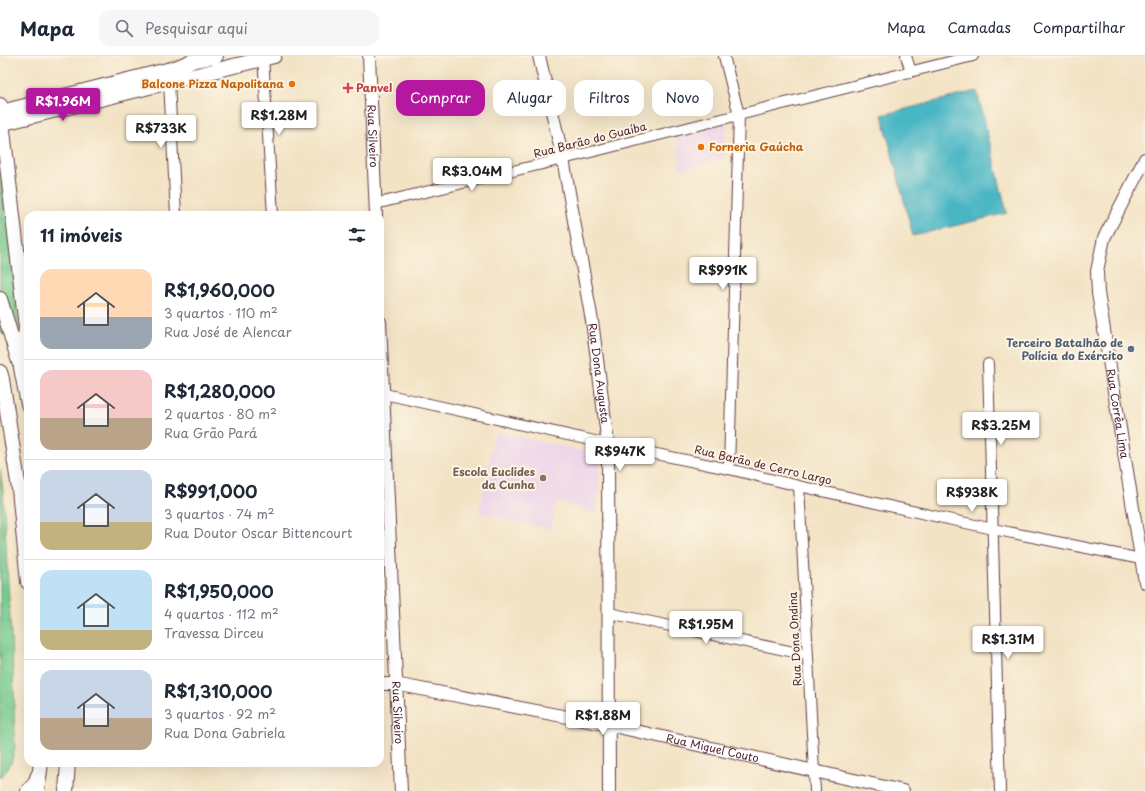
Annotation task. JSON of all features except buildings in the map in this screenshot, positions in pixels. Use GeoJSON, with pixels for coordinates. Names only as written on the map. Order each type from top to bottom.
{"type":"FeatureCollection","features":[{"type":"Feature","properties":{"kind":"main road"},"geometry":{"type":"LineString","coordinates":[[1,115],[175,68],[195,60],[216,56]]}},
{"type":"Feature","properties":{"kind":"main road"},"geometry":{"type":"LineString","coordinates":[[1,115],[169,81],[267,57]]}},
{"type":"Feature","properties":{"kind":"main road"},"geometry":{"type":"LineString","coordinates":[[1,115],[24,310]]}},
{"type":"Feature","properties":{"kind":"main road"},"geometry":{"type":"LineString","coordinates":[[0,299],[24,365]]}},
{"type":"Feature","properties":{"kind":"main road"},"geometry":{"type":"LineString","coordinates":[[0,372],[19,489],[24,541]]}},
{"type":"Feature","properties":{"kind":"main road"},"geometry":{"type":"LineString","coordinates":[[37,791],[41,767]]}},
{"type":"Feature","properties":{"kind":"main road"},"geometry":{"type":"LineString","coordinates":[[66,791],[68,767]]}},
{"type":"Feature","properties":{"kind":"street","name":"Rua Silveiro"},"geometry":{"type":"LineString","coordinates":[[369,56],[375,209]]}},
{"type":"Feature","properties":{"kind":"street","name":"Rua Dona Augusta"},"geometry":{"type":"LineString","coordinates":[[539,56],[563,159],[592,320],[608,444],[609,791]]}},
{"type":"Feature","properties":{"kind":"street"},"geometry":{"type":"LineString","coordinates":[[724,56],[739,115],[729,468]]}},
{"type":"Feature","properties":{"kind":"street"},"geometry":{"type":"LineString","coordinates":[[906,56],[910,72]]}},
{"type":"Feature","properties":{"kind":"street","name":"Rua Barão do Guaíba"},"geometry":{"type":"LineString","coordinates":[[375,209],[563,159],[973,56]]}},
{"type":"Feature","properties":{"kind":"street"},"geometry":{"type":"LineString","coordinates":[[267,57],[273,211]]}},
{"type":"Feature","properties":{"kind":"street"},"geometry":{"type":"LineString","coordinates":[[169,81],[176,211]]}},
{"type":"Feature","properties":{"kind":"street","name":"Rua Corrêa Lima"},"geometry":{"type":"LineString","coordinates":[[1145,159],[1104,238],[1098,271],[1098,293],[1145,582]]}},
{"type":"Feature","properties":{"kind":"street"},"geometry":{"type":"LineString","coordinates":[[988,364],[1000,791]]}},
{"type":"Feature","properties":{"kind":"street","name":"Rua Barão de Cerro Largo"},"geometry":{"type":"LineString","coordinates":[[384,394],[608,444],[729,468],[799,486],[993,529],[1142,559]]}},
{"type":"Feature","properties":{"kind":"street","name":"Rua Silveiro"},"geometry":{"type":"LineString","coordinates":[[384,439],[401,791]]}},
{"type":"Feature","properties":{"kind":"street","name":"Rua Dona Ondina"},"geometry":{"type":"LineString","coordinates":[[799,486],[816,791]]}},
{"type":"Feature","properties":{"kind":"street"},"geometry":{"type":"LineString","coordinates":[[609,613],[808,655]]}},
{"type":"Feature","properties":{"kind":"street","name":"Rua Miguel Couto"},"geometry":{"type":"LineString","coordinates":[[384,684],[395,684],[609,725],[903,791]]}},
{"type":"Feature","properties":{"kind":"street"},"geometry":{"type":"LineString","coordinates":[[27,791],[34,782],[40,767]]}},
{"type":"Feature","properties":{"kind":"shaded area","name":"Forneria Gaúcha"},"geometry":{"type":"Polygon","coordinates":[[[726,122],[724,158],[680,170],[677,135],[726,122]]]}},
{"type":"Feature","properties":{"kind":"shaded area","name":"Escola Euclides da Cunha"},"geometry":{"type":"Polygon","coordinates":[[[495,432],[601,455],[597,512],[556,501],[551,529],[479,513],[495,432]]]}},
{"type":"Feature","properties":{"kind":"green space"},"geometry":{"type":"Polygon","coordinates":[[[0,159],[19,328],[0,334],[0,159]]]}},
{"type":"Feature","properties":{"kind":"green space"},"geometry":{"type":"Polygon","coordinates":[[[0,469],[3,492],[14,690],[15,749],[11,763],[0,777],[0,469]]]}},
{"type":"Feature","properties":{"kind":"water"},"geometry":{"type":"Polygon","coordinates":[[[977,91],[1007,213],[913,236],[882,115],[977,91]]]}},
{"type":"Feature","properties":{"kind":"place","name":"Balcone Pizza Napolitana"},"geometry":{"type":"Point","coordinates":[292,84]}},
{"type":"Feature","properties":{"kind":"place","name":"Panvel"},"geometry":{"type":"Point","coordinates":[348,88]}},
{"type":"Feature","properties":{"kind":"place","name":"Forneria Gaúcha"},"geometry":{"type":"Point","coordinates":[701,147]}},
{"type":"Feature","properties":{"kind":"place","name":"Terceiro Batalhão de Polícia do Exército"},"geometry":{"type":"Point","coordinates":[1131,349]}},
{"type":"Feature","properties":{"kind":"place","name":"Escola Euclides da Cunha"},"geometry":{"type":"Point","coordinates":[543,478]}}]}
